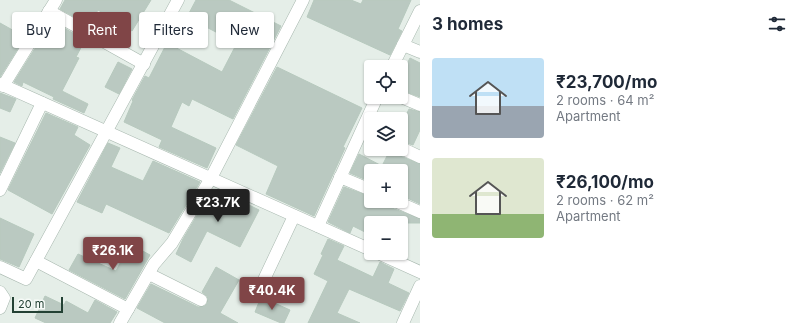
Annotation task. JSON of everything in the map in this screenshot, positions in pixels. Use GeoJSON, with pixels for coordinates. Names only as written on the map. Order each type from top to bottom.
{"type":"FeatureCollection","features":[{"type":"Feature","properties":{"kind":"street"},"geometry":{"type":"LineString","coordinates":[[56,0],[1,85],[364,247]]}},
{"type":"Feature","properties":{"kind":"street"},"geometry":{"type":"LineString","coordinates":[[0,267],[26,279],[178,0]]}},
{"type":"Feature","properties":{"kind":"street"},"geometry":{"type":"LineString","coordinates":[[120,323],[154,264],[172,243],[210,178],[302,0]]}},
{"type":"Feature","properties":{"kind":"street"},"geometry":{"type":"LineString","coordinates":[[49,11],[144,64]]}},
{"type":"Feature","properties":{"kind":"street"},"geometry":{"type":"LineString","coordinates":[[396,60],[420,11]]}},
{"type":"Feature","properties":{"kind":"street"},"geometry":{"type":"LineString","coordinates":[[403,45],[420,52]]}},
{"type":"Feature","properties":{"kind":"street"},"geometry":{"type":"LineString","coordinates":[[408,100],[420,105]]}},
{"type":"Feature","properties":{"kind":"street"},"geometry":{"type":"LineString","coordinates":[[0,190],[42,103]]}},
{"type":"Feature","properties":{"kind":"street"},"geometry":{"type":"LineString","coordinates":[[318,226],[340,177],[364,135]]}},
{"type":"Feature","properties":{"kind":"street"},"geometry":{"type":"LineString","coordinates":[[408,151],[420,157]]}},
{"type":"Feature","properties":{"kind":"street"},"geometry":{"type":"LineString","coordinates":[[340,177],[364,187]]}},
{"type":"Feature","properties":{"kind":"street"},"geometry":{"type":"LineString","coordinates":[[408,207],[420,212]]}},
{"type":"Feature","properties":{"kind":"street"},"geometry":{"type":"LineString","coordinates":[[260,288],[294,216]]}},
{"type":"Feature","properties":{"kind":"street"},"geometry":{"type":"LineString","coordinates":[[393,260],[420,272]]}},
{"type":"Feature","properties":{"kind":"street"},"geometry":{"type":"LineString","coordinates":[[36,261],[128,309]]}},
{"type":"Feature","properties":{"kind":"street"},"geometry":{"type":"LineString","coordinates":[[149,274],[201,300]]}},
{"type":"Feature","properties":{"kind":"street"},"geometry":{"type":"LineString","coordinates":[[403,323],[420,286]]}},
{"type":"Feature","properties":{"kind":"street"},"geometry":{"type":"LineString","coordinates":[[0,292],[4,298],[0,308]]}},
{"type":"Feature","properties":{"kind":"building"},"geometry":{"type":"Polygon","coordinates":[[[65,0],[151,0],[144,12],[139,12],[139,20],[132,31],[131,12],[101,12],[98,10],[97,12],[73,12],[73,16],[60,9],[65,0]]]}},
{"type":"Feature","properties":{"kind":"building"},"geometry":{"type":"Polygon","coordinates":[[[196,0],[229,0],[253,12],[216,12],[216,32],[208,28],[208,12],[190,12],[196,0]]]}},
{"type":"Feature","properties":{"kind":"building"},"geometry":{"type":"Polygon","coordinates":[[[314,0],[351,0],[361,4],[363,0],[411,0],[398,29],[402,31],[390,55],[307,17],[314,0]]]}},
{"type":"Feature","properties":{"kind":"building"},"geometry":{"type":"Polygon","coordinates":[[[274,22],[281,26],[274,40],[274,22]]]}},
{"type":"Feature","properties":{"kind":"building"},"geometry":{"type":"Polygon","coordinates":[[[0,23],[12,30],[12,48],[18,48],[0,77],[0,23]]]}},
{"type":"Feature","properties":{"kind":"building"},"geometry":{"type":"Polygon","coordinates":[[[65,28],[73,33],[73,48],[81,48],[76,57],[79,58],[62,91],[88,104],[84,113],[53,99],[54,97],[23,82],[22,86],[14,82],[35,48],[65,48],[65,28]]]}},
{"type":"Feature","properties":{"kind":"building"},"geometry":{"type":"Polygon","coordinates":[[[164,48],[176,48],[222,72],[234,48],[270,48],[233,119],[192,99],[189,106],[182,102],[171,127],[216,148],[207,168],[159,147],[162,140],[124,122],[133,101],[132,100],[145,76],[149,78],[164,48]]]}},
{"type":"Feature","properties":{"kind":"building"},"geometry":{"type":"Polygon","coordinates":[[[410,58],[420,63],[420,97],[408,93],[408,62],[410,58]]]}},
{"type":"Feature","properties":{"kind":"building"},"geometry":{"type":"Polygon","coordinates":[[[118,62],[132,69],[119,94],[105,87],[118,62]]]}},
{"type":"Feature","properties":{"kind":"building"},"geometry":{"type":"Polygon","coordinates":[[[277,67],[362,108],[343,147],[345,148],[314,216],[266,194],[278,166],[236,145],[277,67]]]}},
{"type":"Feature","properties":{"kind":"building"},"geometry":{"type":"Polygon","coordinates":[[[0,93],[16,99],[10,112],[0,108],[0,93]]]}},
{"type":"Feature","properties":{"kind":"building"},"geometry":{"type":"Polygon","coordinates":[[[409,109],[420,112],[420,130],[413,145],[408,143],[408,112],[409,109]]]}},
{"type":"Feature","properties":{"kind":"building"},"geometry":{"type":"Polygon","coordinates":[[[46,113],[78,127],[74,135],[90,145],[52,214],[8,190],[46,113]]]}},
{"type":"Feature","properties":{"kind":"building"},"geometry":{"type":"Polygon","coordinates":[[[0,137],[15,143],[0,173],[0,137]]]}},
{"type":"Feature","properties":{"kind":"building"},"geometry":{"type":"Polygon","coordinates":[[[108,143],[120,148],[111,167],[143,181],[153,161],[200,182],[169,233],[106,204],[102,213],[77,202],[108,143]]]}},
{"type":"Feature","properties":{"kind":"building"},"geometry":{"type":"Polygon","coordinates":[[[359,154],[378,164],[364,164],[364,179],[350,173],[359,154]]]}},
{"type":"Feature","properties":{"kind":"building"},"geometry":{"type":"Polygon","coordinates":[[[387,156],[400,156],[420,164],[420,204],[408,198],[408,164],[383,164],[387,156]]]}},
{"type":"Feature","properties":{"kind":"building"},"geometry":{"type":"Polygon","coordinates":[[[344,187],[364,194],[364,208],[392,208],[420,219],[420,223],[408,223],[408,216],[364,216],[364,232],[353,226],[350,233],[328,222],[344,187]]]}},
{"type":"Feature","properties":{"kind":"building"},"geometry":{"type":"Polygon","coordinates":[[[212,190],[237,202],[239,200],[259,210],[240,247],[207,231],[191,262],[176,254],[183,239],[212,190]]]}},
{"type":"Feature","properties":{"kind":"building"},"geometry":{"type":"Polygon","coordinates":[[[0,218],[34,234],[19,267],[0,259],[0,218]]]}},
{"type":"Feature","properties":{"kind":"building"},"geometry":{"type":"Polygon","coordinates":[[[328,239],[344,246],[337,260],[373,277],[380,262],[394,269],[388,283],[409,293],[400,311],[349,289],[337,313],[360,323],[308,323],[328,281],[314,274],[323,255],[321,254],[328,239]]]}},
{"type":"Feature","properties":{"kind":"building"},"geometry":{"type":"Polygon","coordinates":[[[130,244],[150,255],[125,299],[69,270],[78,254],[116,271],[130,244]]]}},
{"type":"Feature","properties":{"kind":"building"},"geometry":{"type":"Polygon","coordinates":[[[216,267],[239,280],[220,313],[238,323],[165,323],[137,308],[151,284],[198,307],[205,306],[208,299],[202,292],[216,267]]]}},
{"type":"Feature","properties":{"kind":"building"},"geometry":{"type":"Polygon","coordinates":[[[45,296],[64,305],[66,301],[88,313],[95,300],[117,312],[110,323],[46,323],[35,318],[45,296]]]}},
{"type":"Feature","properties":{"kind":"building"},"geometry":{"type":"Polygon","coordinates":[[[261,297],[290,310],[284,323],[255,312],[261,297]]]}}]}
